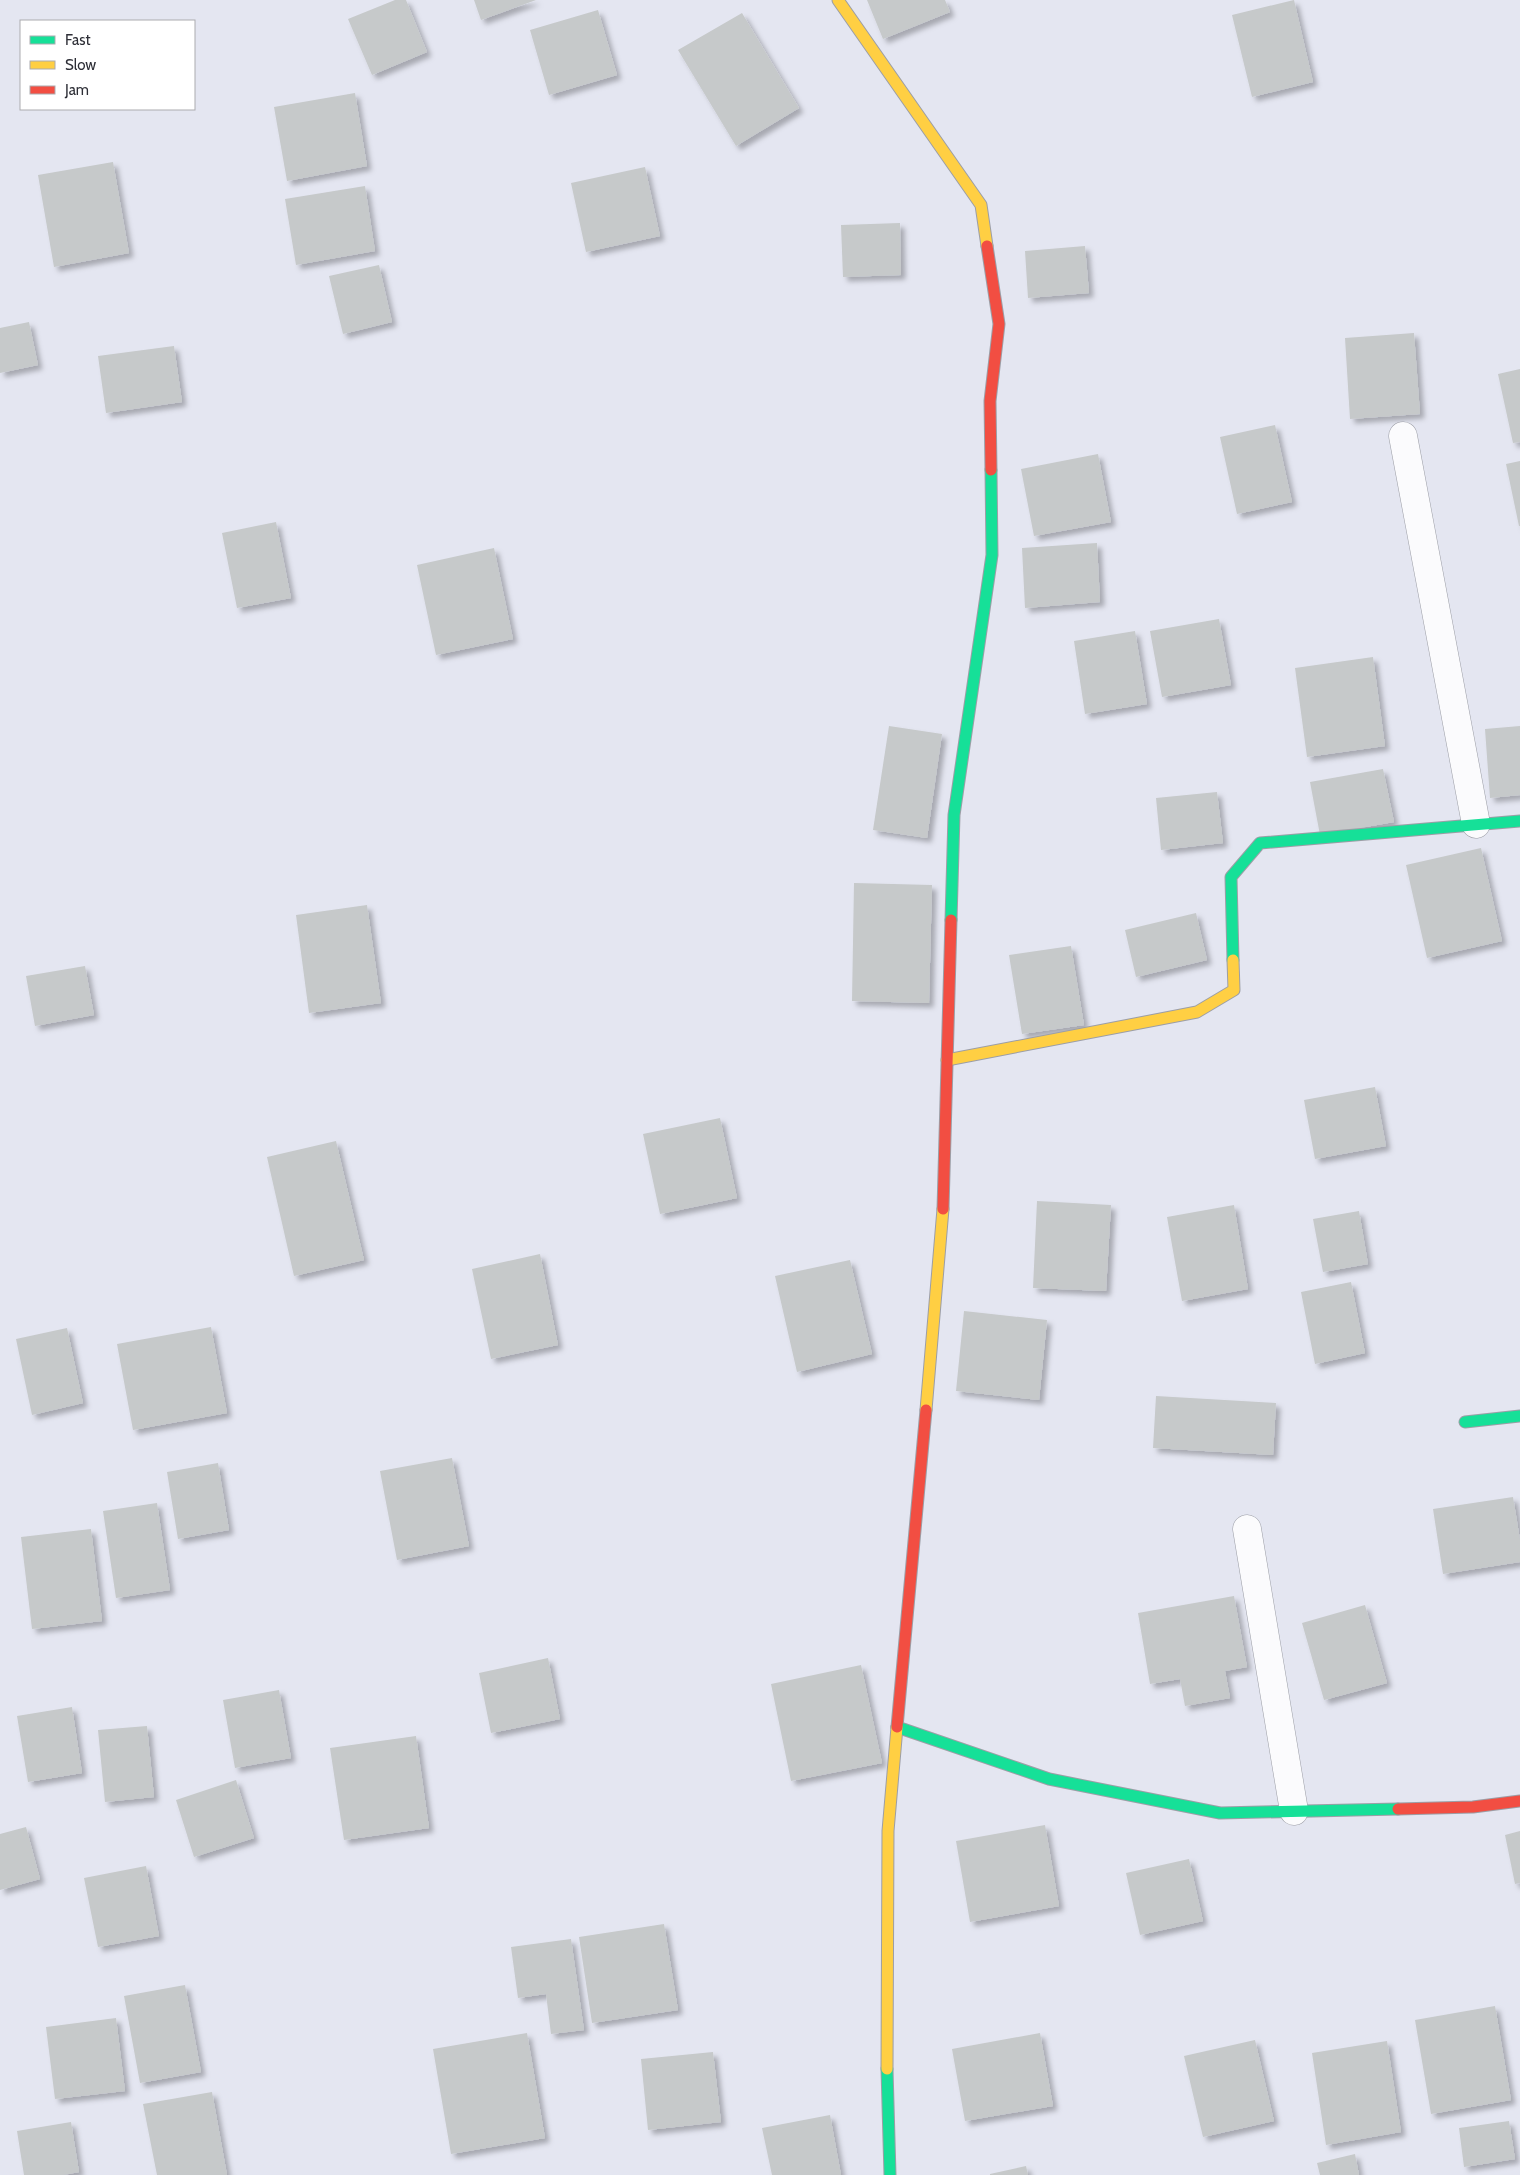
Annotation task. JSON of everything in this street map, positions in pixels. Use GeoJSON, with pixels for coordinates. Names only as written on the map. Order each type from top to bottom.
{"type":"FeatureCollection","features":[{"type":"Feature","properties":{"kind":"main road"},"geometry":{"type":"LineString","coordinates":[[838,0],[981,205],[999,324],[990,401],[992,555],[954,815],[943,1216],[888,1831],[886,2023],[890,2175]]}},
{"type":"Feature","properties":{"kind":"main road"},"geometry":{"type":"LineString","coordinates":[[947,1060],[1197,1012],[1234,990],[1230,877],[1260,843],[1520,821]]}},
{"type":"Feature","properties":{"kind":"main road"},"geometry":{"type":"LineString","coordinates":[[1465,1422],[1520,1416]]}},
{"type":"Feature","properties":{"kind":"main road"},"geometry":{"type":"LineString","coordinates":[[898,1727],[1049,1779],[1220,1813],[1472,1807],[1520,1801]]}},
{"type":"Feature","properties":{"kind":"street"},"geometry":{"type":"LineString","coordinates":[[1403,436],[1476,824]]}},
{"type":"Feature","properties":{"kind":"street"},"geometry":{"type":"LineString","coordinates":[[1247,1529],[1294,1811]]}},
{"type":"Feature","properties":{"kind":"building"},"geometry":{"type":"Polygon","coordinates":[[[395,0],[406,0],[427,52],[372,75],[348,19],[395,0]]]}},
{"type":"Feature","properties":{"kind":"building"},"geometry":{"type":"Polygon","coordinates":[[[474,0],[536,0],[481,20],[474,0]]]}},
{"type":"Feature","properties":{"kind":"building"},"geometry":{"type":"Polygon","coordinates":[[[867,0],[945,0],[950,12],[883,39],[867,0]]]}},
{"type":"Feature","properties":{"kind":"building"},"geometry":{"type":"Polygon","coordinates":[[[1294,0],[1313,82],[1252,97],[1232,15],[1294,0]]]}},
{"type":"Feature","properties":{"kind":"building"},"geometry":{"type":"Polygon","coordinates":[[[598,10],[617,75],[549,95],[530,30],[598,10]]]}},
{"type":"Feature","properties":{"kind":"building"},"geometry":{"type":"Polygon","coordinates":[[[742,13],[799,108],[736,146],[678,50],[742,13]]]}},
{"type":"Feature","properties":{"kind":"building"},"geometry":{"type":"Polygon","coordinates":[[[355,93],[367,166],[287,181],[274,107],[355,93]]]}},
{"type":"Feature","properties":{"kind":"building"},"geometry":{"type":"Polygon","coordinates":[[[113,162],[129,253],[54,267],[38,175],[113,162]]]}},
{"type":"Feature","properties":{"kind":"building"},"geometry":{"type":"Polygon","coordinates":[[[645,167],[660,236],[586,252],[571,183],[645,167]]]}},
{"type":"Feature","properties":{"kind":"building"},"geometry":{"type":"Polygon","coordinates":[[[365,186],[375,251],[296,265],[285,199],[365,186]]]}},
{"type":"Feature","properties":{"kind":"building"},"geometry":{"type":"Polygon","coordinates":[[[900,223],[901,275],[843,277],[841,225],[900,223]]]}},
{"type":"Feature","properties":{"kind":"building"},"geometry":{"type":"Polygon","coordinates":[[[1085,246],[1089,293],[1028,298],[1025,251],[1085,246]]]}},
{"type":"Feature","properties":{"kind":"building"},"geometry":{"type":"Polygon","coordinates":[[[379,265],[392,322],[343,334],[329,276],[379,265]]]}},
{"type":"Feature","properties":{"kind":"building"},"geometry":{"type":"Polygon","coordinates":[[[29,322],[38,365],[0,373],[0,328],[29,322]]]}},
{"type":"Feature","properties":{"kind":"building"},"geometry":{"type":"Polygon","coordinates":[[[1414,333],[1420,414],[1350,419],[1345,338],[1414,333]]]}},
{"type":"Feature","properties":{"kind":"building"},"geometry":{"type":"Polygon","coordinates":[[[174,346],[182,402],[106,413],[98,356],[174,346]]]}},
{"type":"Feature","properties":{"kind":"building"},"geometry":{"type":"Polygon","coordinates":[[[1520,369],[1520,442],[1513,443],[1498,374],[1520,369]]]}},
{"type":"Feature","properties":{"kind":"building"},"geometry":{"type":"Polygon","coordinates":[[[1275,425],[1292,502],[1237,514],[1220,437],[1275,425]]]}},
{"type":"Feature","properties":{"kind":"building"},"geometry":{"type":"Polygon","coordinates":[[[1098,454],[1111,522],[1034,536],[1021,469],[1098,454]]]}},
{"type":"Feature","properties":{"kind":"building"},"geometry":{"type":"Polygon","coordinates":[[[1520,461],[1520,526],[1519,526],[1506,464],[1520,461]]]}},
{"type":"Feature","properties":{"kind":"building"},"geometry":{"type":"Polygon","coordinates":[[[276,522],[291,598],[237,608],[222,533],[276,522]]]}},
{"type":"Feature","properties":{"kind":"building"},"geometry":{"type":"Polygon","coordinates":[[[1097,543],[1100,602],[1025,608],[1022,548],[1097,543]]]}},
{"type":"Feature","properties":{"kind":"building"},"geometry":{"type":"Polygon","coordinates":[[[494,548],[513,639],[436,655],[417,565],[494,548]]]}},
{"type":"Feature","properties":{"kind":"building"},"geometry":{"type":"Polygon","coordinates":[[[1219,619],[1231,685],[1162,697],[1150,631],[1219,619]]]}},
{"type":"Feature","properties":{"kind":"building"},"geometry":{"type":"Polygon","coordinates":[[[1135,631],[1147,704],[1085,714],[1074,641],[1135,631]]]}},
{"type":"Feature","properties":{"kind":"building"},"geometry":{"type":"Polygon","coordinates":[[[1373,657],[1385,746],[1307,757],[1295,668],[1373,657]]]}},
{"type":"Feature","properties":{"kind":"building"},"geometry":{"type":"Polygon","coordinates":[[[889,726],[942,734],[927,838],[873,830],[889,726]]]}},
{"type":"Feature","properties":{"kind":"building"},"geometry":{"type":"Polygon","coordinates":[[[1520,726],[1520,795],[1490,798],[1485,729],[1520,726]]]}},
{"type":"Feature","properties":{"kind":"building"},"geometry":{"type":"Polygon","coordinates":[[[1383,769],[1394,822],[1320,835],[1310,782],[1383,769]]]}},
{"type":"Feature","properties":{"kind":"building"},"geometry":{"type":"Polygon","coordinates":[[[1217,792],[1223,843],[1161,850],[1156,798],[1217,792]]]}},
{"type":"Feature","properties":{"kind":"building"},"geometry":{"type":"Polygon","coordinates":[[[1481,848],[1502,941],[1427,958],[1406,865],[1481,848]]]}},
{"type":"Feature","properties":{"kind":"building"},"geometry":{"type":"Polygon","coordinates":[[[854,883],[932,885],[929,1003],[852,1001],[854,883]]]}},
{"type":"Feature","properties":{"kind":"building"},"geometry":{"type":"Polygon","coordinates":[[[367,905],[381,1003],[309,1013],[296,915],[367,905]]]}},
{"type":"Feature","properties":{"kind":"building"},"geometry":{"type":"Polygon","coordinates":[[[1196,913],[1207,960],[1136,977],[1125,930],[1196,913]]]}},
{"type":"Feature","properties":{"kind":"building"},"geometry":{"type":"Polygon","coordinates":[[[1071,946],[1084,1025],[1022,1034],[1009,955],[1071,946]]]}},
{"type":"Feature","properties":{"kind":"building"},"geometry":{"type":"Polygon","coordinates":[[[85,966],[94,1015],[35,1026],[26,976],[85,966]]]}},
{"type":"Feature","properties":{"kind":"building"},"geometry":{"type":"Polygon","coordinates":[[[1375,1087],[1386,1146],[1315,1159],[1304,1100],[1375,1087]]]}},
{"type":"Feature","properties":{"kind":"building"},"geometry":{"type":"Polygon","coordinates":[[[720,1118],[737,1198],[660,1214],[643,1134],[720,1118]]]}},
{"type":"Feature","properties":{"kind":"building"},"geometry":{"type":"Polygon","coordinates":[[[336,1141],[364,1260],[294,1276],[267,1157],[336,1141]]]}},
{"type":"Feature","properties":{"kind":"building"},"geometry":{"type":"Polygon","coordinates":[[[1037,1201],[1111,1205],[1106,1291],[1033,1288],[1037,1201]]]}},
{"type":"Feature","properties":{"kind":"building"},"geometry":{"type":"Polygon","coordinates":[[[1234,1205],[1248,1289],[1182,1301],[1167,1217],[1234,1205]]]}},
{"type":"Feature","properties":{"kind":"building"},"geometry":{"type":"Polygon","coordinates":[[[1359,1211],[1368,1264],[1323,1272],[1313,1219],[1359,1211]]]}},
{"type":"Feature","properties":{"kind":"building"},"geometry":{"type":"Polygon","coordinates":[[[540,1254],[558,1345],[491,1359],[472,1269],[540,1254]]]}},
{"type":"Feature","properties":{"kind":"building"},"geometry":{"type":"Polygon","coordinates":[[[850,1260],[872,1354],[797,1372],[775,1276],[850,1260]]]}},
{"type":"Feature","properties":{"kind":"building"},"geometry":{"type":"Polygon","coordinates":[[[1351,1282],[1365,1353],[1315,1364],[1301,1292],[1351,1282]]]}},
{"type":"Feature","properties":{"kind":"building"},"geometry":{"type":"Polygon","coordinates":[[[964,1311],[1047,1320],[1039,1400],[956,1391],[964,1311]]]}},
{"type":"Feature","properties":{"kind":"building"},"geometry":{"type":"Polygon","coordinates":[[[211,1327],[227,1413],[133,1430],[117,1344],[211,1327]]]}},
{"type":"Feature","properties":{"kind":"building"},"geometry":{"type":"Polygon","coordinates":[[[67,1328],[83,1403],[32,1415],[16,1339],[67,1328]]]}},
{"type":"Feature","properties":{"kind":"building"},"geometry":{"type":"Polygon","coordinates":[[[1156,1396],[1276,1403],[1273,1455],[1153,1448],[1156,1396]]]}},
{"type":"Feature","properties":{"kind":"building"},"geometry":{"type":"Polygon","coordinates":[[[452,1458],[469,1546],[397,1560],[380,1471],[452,1458]]]}},
{"type":"Feature","properties":{"kind":"building"},"geometry":{"type":"Polygon","coordinates":[[[218,1463],[229,1530],[178,1539],[167,1472],[218,1463]]]}},
{"type":"Feature","properties":{"kind":"building"},"geometry":{"type":"Polygon","coordinates":[[[1513,1497],[1520,1540],[1520,1562],[1443,1574],[1433,1509],[1513,1497]]]}},
{"type":"Feature","properties":{"kind":"building"},"geometry":{"type":"Polygon","coordinates":[[[157,1503],[170,1590],[116,1598],[103,1511],[157,1503]]]}},
{"type":"Feature","properties":{"kind":"building"},"geometry":{"type":"Polygon","coordinates":[[[91,1529],[102,1621],[32,1629],[21,1537],[91,1529]]]}},
{"type":"Feature","properties":{"kind":"building"},"geometry":{"type":"Polygon","coordinates":[[[1234,1596],[1247,1667],[1225,1671],[1230,1698],[1185,1706],[1180,1679],[1150,1684],[1138,1613],[1234,1596]]]}},
{"type":"Feature","properties":{"kind":"building"},"geometry":{"type":"Polygon","coordinates":[[[1365,1605],[1387,1683],[1324,1700],[1302,1623],[1365,1605]]]}},
{"type":"Feature","properties":{"kind":"building"},"geometry":{"type":"Polygon","coordinates":[[[548,1658],[560,1719],[491,1733],[479,1673],[548,1658]]]}},
{"type":"Feature","properties":{"kind":"building"},"geometry":{"type":"Polygon","coordinates":[[[861,1665],[882,1763],[791,1781],[771,1684],[861,1665]]]}},
{"type":"Feature","properties":{"kind":"building"},"geometry":{"type":"Polygon","coordinates":[[[279,1690],[291,1758],[235,1768],[223,1700],[279,1690]]]}},
{"type":"Feature","properties":{"kind":"building"},"geometry":{"type":"Polygon","coordinates":[[[72,1707],[82,1773],[28,1782],[17,1716],[72,1707]]]}},
{"type":"Feature","properties":{"kind":"building"},"geometry":{"type":"Polygon","coordinates":[[[147,1726],[154,1797],[105,1802],[98,1730],[147,1726]]]}},
{"type":"Feature","properties":{"kind":"building"},"geometry":{"type":"Polygon","coordinates":[[[416,1736],[429,1828],[344,1840],[330,1748],[416,1736]]]}},
{"type":"Feature","properties":{"kind":"building"},"geometry":{"type":"Polygon","coordinates":[[[236,1780],[254,1838],[194,1857],[176,1800],[236,1780]]]}},
{"type":"Feature","properties":{"kind":"building"},"geometry":{"type":"Polygon","coordinates":[[[1045,1825],[1059,1906],[970,1922],[956,1841],[1045,1825]]]}},
{"type":"Feature","properties":{"kind":"building"},"geometry":{"type":"Polygon","coordinates":[[[26,1827],[40,1879],[0,1890],[0,1834],[26,1827]]]}},
{"type":"Feature","properties":{"kind":"building"},"geometry":{"type":"Polygon","coordinates":[[[1520,1831],[1520,1883],[1515,1884],[1505,1835],[1520,1831]]]}},
{"type":"Feature","properties":{"kind":"building"},"geometry":{"type":"Polygon","coordinates":[[[1189,1859],[1203,1921],[1140,1935],[1126,1873],[1189,1859]]]}},
{"type":"Feature","properties":{"kind":"building"},"geometry":{"type":"Polygon","coordinates":[[[146,1866],[159,1936],[98,1947],[84,1878],[146,1866]]]}},
{"type":"Feature","properties":{"kind":"building"},"geometry":{"type":"Polygon","coordinates":[[[664,1924],[678,2010],[592,2023],[579,1937],[664,1924]]]}},
{"type":"Feature","properties":{"kind":"building"},"geometry":{"type":"Polygon","coordinates":[[[571,1939],[584,2030],[551,2034],[546,1994],[518,1998],[511,1947],[571,1939]]]}},
{"type":"Feature","properties":{"kind":"building"},"geometry":{"type":"Polygon","coordinates":[[[185,1985],[201,2072],[140,2083],[124,1996],[185,1985]]]}},
{"type":"Feature","properties":{"kind":"building"},"geometry":{"type":"Polygon","coordinates":[[[1495,2006],[1511,2100],[1431,2114],[1415,2020],[1495,2006]]]}},
{"type":"Feature","properties":{"kind":"building"},"geometry":{"type":"Polygon","coordinates":[[[116,2018],[125,2091],[55,2099],[46,2027],[116,2018]]]}},
{"type":"Feature","properties":{"kind":"building"},"geometry":{"type":"Polygon","coordinates":[[[527,2033],[545,2138],[451,2154],[433,2049],[527,2033]]]}},
{"type":"Feature","properties":{"kind":"building"},"geometry":{"type":"Polygon","coordinates":[[[1040,2033],[1053,2106],[965,2121],[952,2049],[1040,2033]]]}},
{"type":"Feature","properties":{"kind":"building"},"geometry":{"type":"Polygon","coordinates":[[[1255,2040],[1274,2121],[1203,2137],[1184,2056],[1255,2040]]]}},
{"type":"Feature","properties":{"kind":"building"},"geometry":{"type":"Polygon","coordinates":[[[1387,2041],[1401,2132],[1326,2145],[1312,2053],[1387,2041]]]}},
{"type":"Feature","properties":{"kind":"building"},"geometry":{"type":"Polygon","coordinates":[[[713,2052],[721,2122],[648,2130],[641,2059],[713,2052]]]}},
{"type":"Feature","properties":{"kind":"building"},"geometry":{"type":"Polygon","coordinates":[[[212,2092],[227,2175],[157,2175],[143,2104],[212,2092]]]}},
{"type":"Feature","properties":{"kind":"building"},"geometry":{"type":"Polygon","coordinates":[[[830,2115],[841,2175],[772,2175],[762,2128],[830,2115]]]}},
{"type":"Feature","properties":{"kind":"building"},"geometry":{"type":"Polygon","coordinates":[[[1509,2121],[1515,2159],[1464,2167],[1459,2128],[1509,2121]]]}},
{"type":"Feature","properties":{"kind":"building"},"geometry":{"type":"Polygon","coordinates":[[[71,2122],[79,2172],[63,2175],[24,2175],[17,2131],[71,2122]]]}},
{"type":"Feature","properties":{"kind":"building"},"geometry":{"type":"Polygon","coordinates":[[[1355,2154],[1359,2175],[1320,2175],[1317,2163],[1355,2154]]]}},
{"type":"Feature","properties":{"kind":"building"},"geometry":{"type":"Polygon","coordinates":[[[1026,2166],[1028,2175],[990,2175],[990,2174],[1026,2166]]]}},
{"type":"Feature","properties":{"kind":"traffic: fast"},"geometry":{"type":"LineString","coordinates":[[951,920],[954,815],[992,555],[991,470]]}},
{"type":"Feature","properties":{"kind":"traffic: fast"},"geometry":{"type":"LineString","coordinates":[[1233,960],[1231,877],[1260,843],[1520,821]]}},
{"type":"Feature","properties":{"kind":"traffic: fast"},"geometry":{"type":"LineString","coordinates":[[1465,1422],[1520,1416]]}},
{"type":"Feature","properties":{"kind":"traffic: fast"},"geometry":{"type":"LineString","coordinates":[[897,1727],[1049,1779],[1220,1813],[1398,1809]]}},
{"type":"Feature","properties":{"kind":"traffic: fast"},"geometry":{"type":"LineString","coordinates":[[887,2069],[890,2175]]}},
{"type":"Feature","properties":{"kind":"traffic: slow"},"geometry":{"type":"LineString","coordinates":[[838,0],[981,205],[987,246]]}},
{"type":"Feature","properties":{"kind":"traffic: slow"},"geometry":{"type":"LineString","coordinates":[[947,1060],[1197,1012],[1234,990],[1233,960]]}},
{"type":"Feature","properties":{"kind":"traffic: slow"},"geometry":{"type":"LineString","coordinates":[[926,1410],[943,1209]]}},
{"type":"Feature","properties":{"kind":"traffic: slow"},"geometry":{"type":"LineString","coordinates":[[887,2069],[888,1831],[897,1727]]}},
{"type":"Feature","properties":{"kind":"traffic: jam"},"geometry":{"type":"LineString","coordinates":[[987,246],[999,324],[990,401],[991,470]]}},
{"type":"Feature","properties":{"kind":"traffic: jam"},"geometry":{"type":"LineString","coordinates":[[943,1209],[951,920]]}},
{"type":"Feature","properties":{"kind":"traffic: jam"},"geometry":{"type":"LineString","coordinates":[[897,1727],[926,1410]]}},
{"type":"Feature","properties":{"kind":"traffic: jam"},"geometry":{"type":"LineString","coordinates":[[1398,1809],[1473,1807],[1520,1801]]}}]}
